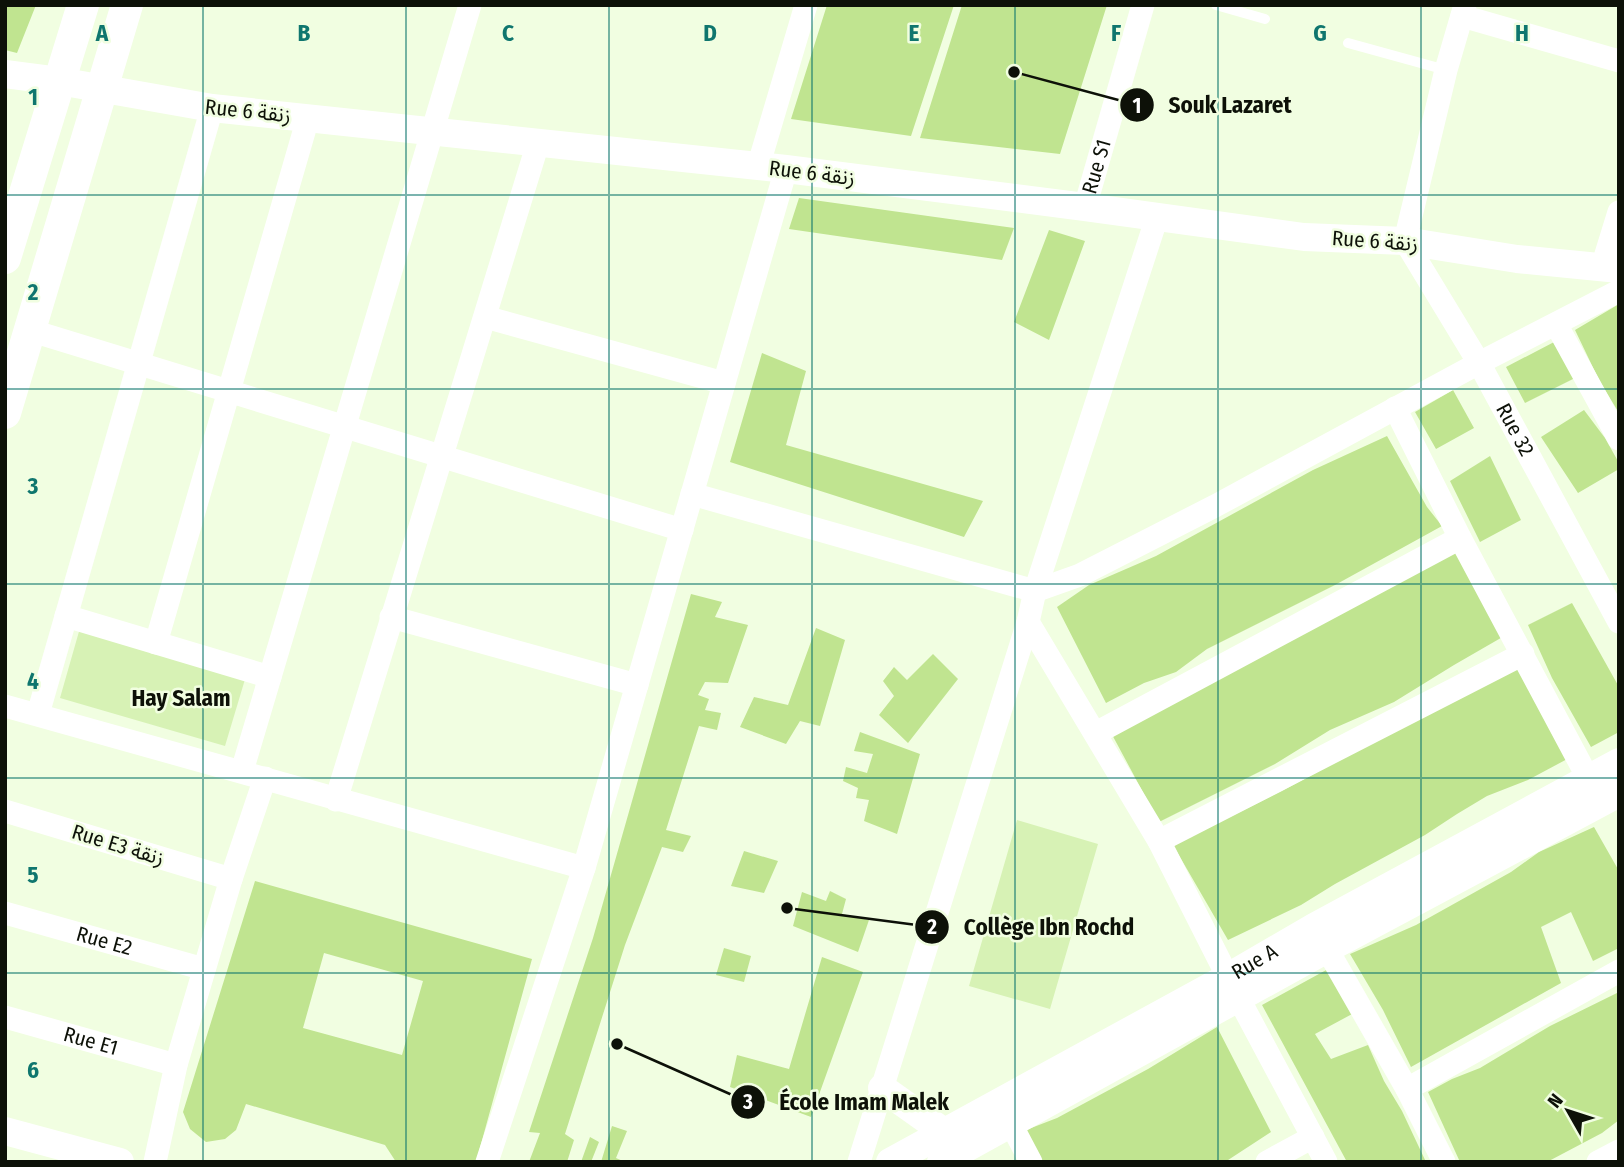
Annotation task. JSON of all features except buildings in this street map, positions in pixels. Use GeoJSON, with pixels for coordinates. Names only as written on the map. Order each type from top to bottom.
{"type":"FeatureCollection","features":[{"type":"Feature","properties":{"kind":"main road"},"geometry":{"type":"LineString","coordinates":[[5,258],[83,5]]}},
{"type":"Feature","properties":{"kind":"main road"},"geometry":{"type":"LineString","coordinates":[[5,413],[127,5]]}},
{"type":"Feature","properties":{"kind":"street"},"geometry":{"type":"LineString","coordinates":[[242,771],[470,5]]}},
{"type":"Feature","properties":{"kind":"street"},"geometry":{"type":"LineString","coordinates":[[758,167],[806,5]]}},
{"type":"Feature","properties":{"kind":"street","name":"Rue S1"},"geometry":{"type":"LineString","coordinates":[[1085,206],[1143,5]]}},
{"type":"Feature","properties":{"kind":"street"},"geometry":{"type":"LineString","coordinates":[[1405,241],[1446,70],[1464,10],[1619,61]]}},
{"type":"Feature","properties":{"kind":"street","name":"Rue 6 زنقة"},"geometry":{"type":"LineString","coordinates":[[5,74],[212,108],[786,169],[1085,206],[1304,237],[1405,241],[1517,259],[1610,268]]}},
{"type":"Feature","properties":{"kind":"street"},"geometry":{"type":"LineString","coordinates":[[38,714],[212,108]]}},
{"type":"Feature","properties":{"kind":"street"},"geometry":{"type":"LineString","coordinates":[[156,643],[308,118]]}},
{"type":"Feature","properties":{"kind":"street"},"geometry":{"type":"LineString","coordinates":[[336,800],[538,143]]}},
{"type":"Feature","properties":{"kind":"street"},"geometry":{"type":"LineString","coordinates":[[487,1162],[583,868],[786,169]]}},
{"type":"Feature","properties":{"kind":"street"},"geometry":{"type":"LineString","coordinates":[[1610,268],[1619,212]]}},
{"type":"Feature","properties":{"kind":"street"},"geometry":{"type":"LineString","coordinates":[[859,1162],[1028,622],[1035,591],[1157,217]]}},
{"type":"Feature","properties":{"kind":"street","name":"Rue 32"},"geometry":{"type":"LineString","coordinates":[[1405,241],[1479,363],[1619,622]]}},
{"type":"Feature","properties":{"kind":"street"},"geometry":{"type":"LineString","coordinates":[[692,494],[1035,591],[1080,575],[1215,506],[1479,363],[1619,291]]}},
{"type":"Feature","properties":{"kind":"street"},"geometry":{"type":"LineString","coordinates":[[485,317],[724,383]]}},
{"type":"Feature","properties":{"kind":"street"},"geometry":{"type":"LineString","coordinates":[[1556,324],[1619,439]]}},
{"type":"Feature","properties":{"kind":"street"},"geometry":{"type":"LineString","coordinates":[[29,330],[682,530]]}},
{"type":"Feature","properties":{"kind":"street"},"geometry":{"type":"LineString","coordinates":[[1395,408],[1460,538],[1587,778],[1610,797]]}},
{"type":"Feature","properties":{"kind":"street"},"geometry":{"type":"LineString","coordinates":[[1096,733],[1460,538]]}},
{"type":"Feature","properties":{"kind":"street"},"geometry":{"type":"LineString","coordinates":[[66,616],[270,677]]}},
{"type":"Feature","properties":{"kind":"street"},"geometry":{"type":"LineString","coordinates":[[391,617],[637,685]]}},
{"type":"Feature","properties":{"kind":"street"},"geometry":{"type":"LineString","coordinates":[[1028,622],[1159,841],[1233,988],[1326,1162]]}},
{"type":"Feature","properties":{"kind":"street"},"geometry":{"type":"LineString","coordinates":[[1159,841],[1523,654]]}},
{"type":"Feature","properties":{"kind":"street"},"geometry":{"type":"LineString","coordinates":[[5,706],[583,868]]}},
{"type":"Feature","properties":{"kind":"street","name":"Rue A"},"geometry":{"type":"LineString","coordinates":[[940,1162],[1005,1112],[1321,938],[1587,778],[1619,762]]}},
{"type":"Feature","properties":{"kind":"street"},"geometry":{"type":"LineString","coordinates":[[155,1162],[176,1065],[265,778]]}},
{"type":"Feature","properties":{"kind":"street","name":"Rue A"},"geometry":{"type":"LineString","coordinates":[[1321,938],[1610,797]]}},
{"type":"Feature","properties":{"kind":"street","name":"Rue E3 زنقة"},"geometry":{"type":"LineString","coordinates":[[5,811],[232,879]]}},
{"type":"Feature","properties":{"kind":"street","name":"Rue E2"},"geometry":{"type":"LineString","coordinates":[[5,913],[204,970]]}},
{"type":"Feature","properties":{"kind":"street"},"geometry":{"type":"LineString","coordinates":[[1321,938],[1407,1089],[1444,1162]]}},
{"type":"Feature","properties":{"kind":"street"},"geometry":{"type":"LineString","coordinates":[[1407,1089],[1619,971]]}},
{"type":"Feature","properties":{"kind":"street","name":"Rue E1"},"geometry":{"type":"LineString","coordinates":[[5,1017],[176,1065]]}},
{"type":"Feature","properties":{"kind":"street"},"geometry":{"type":"LineString","coordinates":[[883,1088],[944,1132]]}},
{"type":"Feature","properties":{"kind":"street"},"geometry":{"type":"LineString","coordinates":[[1005,1112],[1031,1162]]}},
{"type":"Feature","properties":{"kind":"street","name":"Rue A"},"geometry":{"type":"LineString","coordinates":[[890,1162],[944,1132],[1005,1112]]}},
{"type":"Feature","properties":{"kind":"street"},"geometry":{"type":"LineString","coordinates":[[5,1131],[116,1161]]}},
{"type":"Feature","properties":{"kind":"street"},"geometry":{"type":"LineString","coordinates":[[1267,1162],[1313,1137]]}},
{"type":"Feature","properties":{"kind":"street"},"geometry":{"type":"LineString","coordinates":[[1598,1162],[1619,1151]]}},
{"type":"Feature","properties":{"kind":"lane"},"geometry":{"type":"LineString","coordinates":[[1216,5],[1265,19]]}},
{"type":"Feature","properties":{"kind":"lane"},"geometry":{"type":"LineString","coordinates":[[1348,43],[1446,70]]}},
{"type":"Feature","properties":{"kind":"green space"},"geometry":{"type":"Polygon","coordinates":[[[80,628],[246,676],[225,746],[60,698],[80,628]]]}},
{"type":"Feature","properties":{"kind":"green space"},"geometry":{"type":"Polygon","coordinates":[[[1017,820],[1098,844],[1050,1009],[969,986],[1017,820]]]}},
{"type":"Feature","properties":{"kind":"place","name":"Souk Lazaret"},"geometry":{"type":"Point","coordinates":[1014,72]}},
{"type":"Feature","properties":{"kind":"place","name":"Collège Ibn Rochd"},"geometry":{"type":"Point","coordinates":[787,908]}},
{"type":"Feature","properties":{"kind":"place","name":"École Imam Malek"},"geometry":{"type":"Point","coordinates":[617,1044]}},
{"type":"Feature","properties":{"kind":"district","name":"Hay Salam"},"geometry":{"type":"Point","coordinates":[181,698]}}]}
